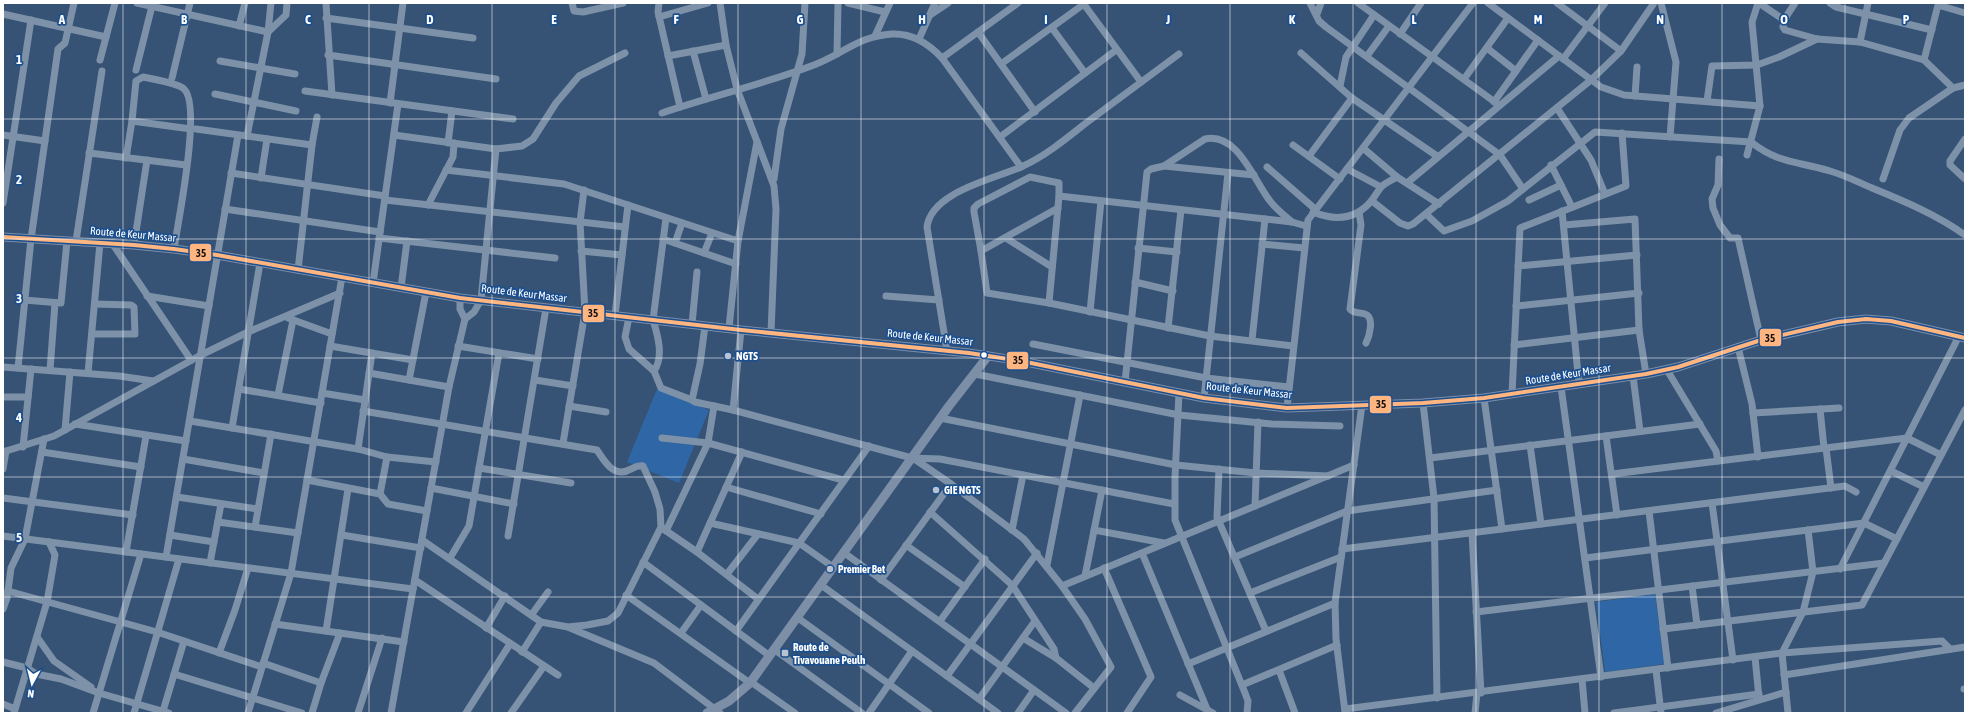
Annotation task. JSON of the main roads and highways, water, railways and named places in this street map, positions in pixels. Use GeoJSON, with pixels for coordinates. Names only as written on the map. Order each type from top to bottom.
{"type":"FeatureCollection","features":[{"type":"Feature","properties":{"kind":"main road","name":"Route de Keur Massar"},"geometry":{"type":"LineString","coordinates":[[3,237],[112,243],[174,249],[218,255],[460,298],[988,356],[1204,398],[1287,408],[1423,403],[1484,398],[1633,376],[1667,370],[1761,340],[1838,322],[1866,319],[1891,321],[1962,337]]}},
{"type":"Feature","properties":{"kind":"main road"},"geometry":{"type":"LineString","coordinates":[[713,712],[729,701],[750,682],[798,618],[843,552],[940,418],[988,356]]}},
{"type":"Feature","properties":{"kind":"place","name":"NGTS"},"geometry":{"type":"Point","coordinates":[728,356]}},
{"type":"Feature","properties":{"kind":"place","name":"GIE NGTS"},"geometry":{"type":"Point","coordinates":[936,490]}},
{"type":"Feature","properties":{"kind":"place","name":"Premier Bet"},"geometry":{"type":"Point","coordinates":[830,569]}},
{"type":"Feature","properties":{"kind":"place","name":"Route de Tivavouane Peulh"},"geometry":{"type":"Point","coordinates":[785,653]}}]}
